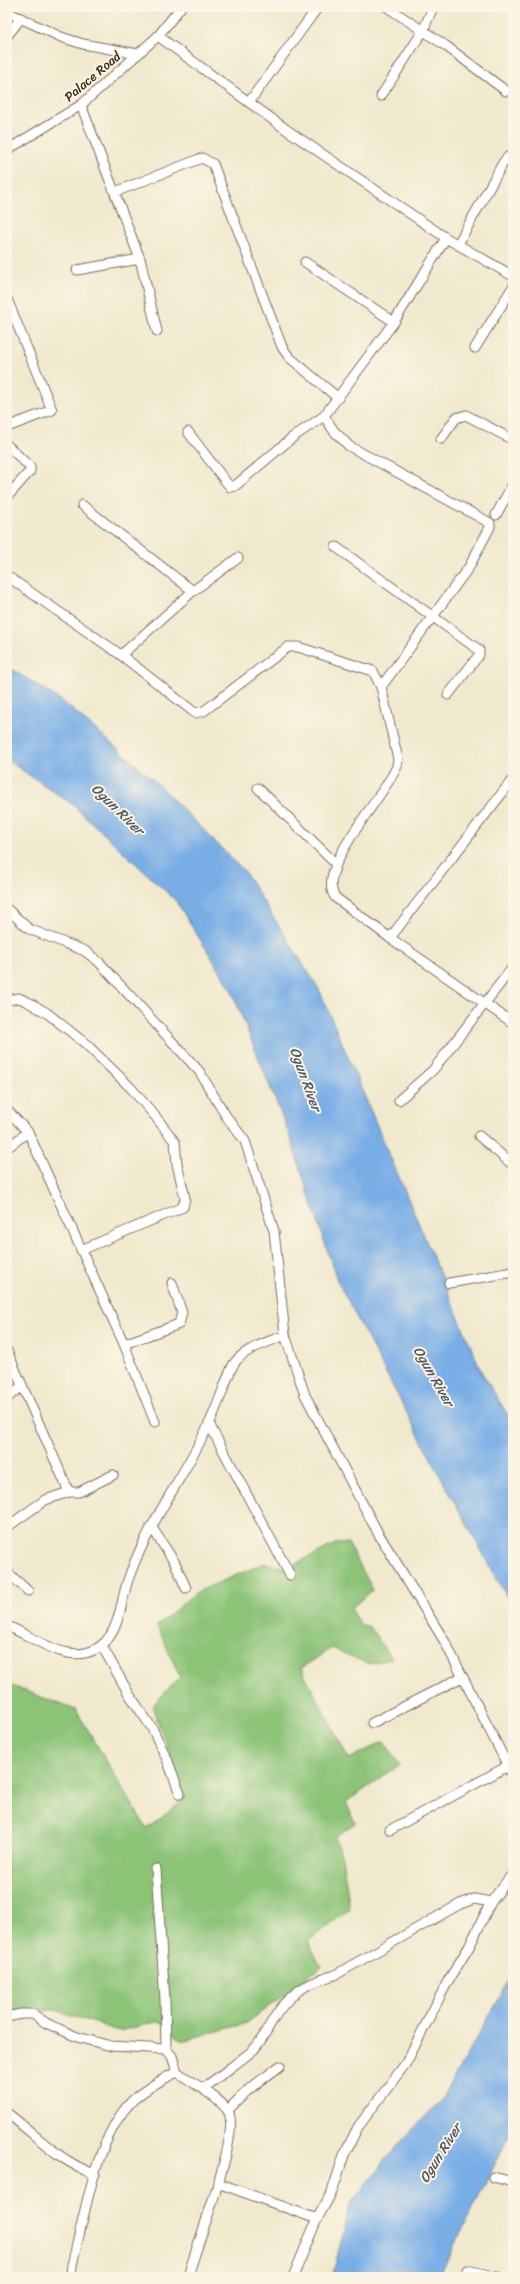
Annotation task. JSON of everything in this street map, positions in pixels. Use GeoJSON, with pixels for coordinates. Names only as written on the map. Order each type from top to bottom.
{"type":"FeatureCollection","features":[{"type":"Feature","properties":{"kind":"street","name":"Palace Road"},"geometry":{"type":"LineString","coordinates":[[7,150],[81,105],[158,36],[181,7]]}},
{"type":"Feature","properties":{"kind":"street"},"geometry":{"type":"LineString","coordinates":[[249,102],[318,7]]}},
{"type":"Feature","properties":{"kind":"street"},"geometry":{"type":"LineString","coordinates":[[387,7],[506,91]]}},
{"type":"Feature","properties":{"kind":"street"},"geometry":{"type":"LineString","coordinates":[[380,96],[423,31],[433,7]]}},
{"type":"Feature","properties":{"kind":"street"},"geometry":{"type":"LineString","coordinates":[[7,12],[61,37],[83,44],[138,54]]}},
{"type":"Feature","properties":{"kind":"street"},"geometry":{"type":"LineString","coordinates":[[7,36],[21,18]]}},
{"type":"Feature","properties":{"kind":"street"},"geometry":{"type":"LineString","coordinates":[[158,36],[249,102],[446,238],[513,276]]}},
{"type":"Feature","properties":{"kind":"street"},"geometry":{"type":"LineString","coordinates":[[81,105],[140,259],[157,332]]}},
{"type":"Feature","properties":{"kind":"street"},"geometry":{"type":"LineString","coordinates":[[458,244],[504,163],[508,157],[513,158]]}},
{"type":"Feature","properties":{"kind":"street"},"geometry":{"type":"LineString","coordinates":[[115,192],[202,158],[213,164],[282,347],[289,358],[338,398]]}},
{"type":"Feature","properties":{"kind":"street"},"geometry":{"type":"LineString","coordinates":[[188,432],[230,487],[235,486],[293,437],[324,416],[394,322],[446,238]]}},
{"type":"Feature","properties":{"kind":"street"},"geometry":{"type":"LineString","coordinates":[[77,270],[140,259]]}},
{"type":"Feature","properties":{"kind":"street"},"geometry":{"type":"LineString","coordinates":[[305,262],[394,322]]}},
{"type":"Feature","properties":{"kind":"street"},"geometry":{"type":"LineString","coordinates":[[475,348],[513,287]]}},
{"type":"Feature","properties":{"kind":"street"},"geometry":{"type":"LineString","coordinates":[[7,299],[52,410],[7,427]]}},
{"type":"Feature","properties":{"kind":"street"},"geometry":{"type":"LineString","coordinates":[[442,439],[456,418],[466,414],[513,440]]}},
{"type":"Feature","properties":{"kind":"street"},"geometry":{"type":"LineString","coordinates":[[324,416],[334,431],[349,446],[490,523],[490,527],[469,567],[381,688]]}},
{"type":"Feature","properties":{"kind":"street"},"geometry":{"type":"LineString","coordinates":[[7,445],[30,467],[30,470],[7,497]]}},
{"type":"Feature","properties":{"kind":"street"},"geometry":{"type":"LineString","coordinates":[[496,515],[513,484]]}},
{"type":"Feature","properties":{"kind":"street"},"geometry":{"type":"LineString","coordinates":[[82,505],[193,591]]}},
{"type":"Feature","properties":{"kind":"street"},"geometry":{"type":"LineString","coordinates":[[336,547],[478,648],[480,652],[448,695]]}},
{"type":"Feature","properties":{"kind":"street"},"geometry":{"type":"LineString","coordinates":[[120,655],[193,591],[238,558]]}},
{"type":"Feature","properties":{"kind":"street"},"geometry":{"type":"LineString","coordinates":[[7,576],[120,655],[195,713],[204,711],[282,650],[293,646],[367,668],[377,676],[398,759],[397,766],[395,772],[336,864],[330,886],[331,893],[390,938],[513,1023]]}},
{"type":"Feature","properties":{"kind":"street"},"geometry":{"type":"LineString","coordinates":[[390,938],[513,779]]}},
{"type":"Feature","properties":{"kind":"street"},"geometry":{"type":"LineString","coordinates":[[258,788],[336,864]]}},
{"type":"Feature","properties":{"kind":"street"},"geometry":{"type":"LineString","coordinates":[[7,910],[29,929],[85,951],[99,962],[199,1072],[226,1116],[245,1141],[268,1207],[274,1231],[285,1335],[305,1395],[378,1533],[445,1642],[513,1776]]}},
{"type":"Feature","properties":{"kind":"street"},"geometry":{"type":"LineString","coordinates":[[399,1100],[433,1070],[513,967]]}},
{"type":"Feature","properties":{"kind":"street"},"geometry":{"type":"LineString","coordinates":[[7,1000],[19,998],[28,1002],[47,1013],[86,1044],[131,1088],[175,1142],[177,1164],[185,1198],[183,1207],[81,1250]]}},
{"type":"Feature","properties":{"kind":"street"},"geometry":{"type":"LineString","coordinates":[[7,1110],[28,1132],[124,1344],[155,1422]]}},
{"type":"Feature","properties":{"kind":"street"},"geometry":{"type":"LineString","coordinates":[[7,1148],[28,1132]]}},
{"type":"Feature","properties":{"kind":"street"},"geometry":{"type":"LineString","coordinates":[[479,1136],[513,1165]]}},
{"type":"Feature","properties":{"kind":"street"},"geometry":{"type":"LineString","coordinates":[[449,1283],[513,1272]]}},
{"type":"Feature","properties":{"kind":"street"},"geometry":{"type":"LineString","coordinates":[[124,1344],[180,1324],[182,1313],[172,1283]]}},
{"type":"Feature","properties":{"kind":"street"},"geometry":{"type":"LineString","coordinates":[[7,1626],[39,1642],[74,1655],[81,1655],[102,1646],[114,1631],[128,1580],[151,1526],[209,1424],[233,1365],[238,1357],[246,1351],[285,1335]]}},
{"type":"Feature","properties":{"kind":"street"},"geometry":{"type":"LineString","coordinates":[[7,1351],[69,1492]]}},
{"type":"Feature","properties":{"kind":"street"},"geometry":{"type":"LineString","coordinates":[[7,1398],[22,1386]]}},
{"type":"Feature","properties":{"kind":"street"},"geometry":{"type":"LineString","coordinates":[[209,1424],[290,1575]]}},
{"type":"Feature","properties":{"kind":"street"},"geometry":{"type":"LineString","coordinates":[[7,1527],[45,1500],[69,1492],[79,1492],[113,1474]]}},
{"type":"Feature","properties":{"kind":"street"},"geometry":{"type":"LineString","coordinates":[[151,1526],[175,1563],[186,1588]]}},
{"type":"Feature","properties":{"kind":"street"},"geometry":{"type":"LineString","coordinates":[[7,1572],[28,1591]]}},
{"type":"Feature","properties":{"kind":"street"},"geometry":{"type":"LineString","coordinates":[[102,1646],[129,1694],[152,1728],[167,1759],[180,1794]]}},
{"type":"Feature","properties":{"kind":"street"},"geometry":{"type":"LineString","coordinates":[[372,1723],[462,1677]]}},
{"type":"Feature","properties":{"kind":"street"},"geometry":{"type":"LineString","coordinates":[[390,1830],[508,1766]]}},
{"type":"Feature","properties":{"kind":"street"},"geometry":{"type":"LineString","coordinates":[[156,1869],[165,2000],[166,2049],[172,2056],[177,2072],[203,2089],[228,2110],[232,2120],[226,2153],[218,2183],[188,2277]]}},
{"type":"Feature","properties":{"kind":"street"},"geometry":{"type":"LineString","coordinates":[[294,2277],[317,2219],[332,2192],[344,2155],[358,2127],[406,2062],[448,1981],[469,1948],[491,1902],[513,1873]]}},
{"type":"Feature","properties":{"kind":"street"},"geometry":{"type":"LineString","coordinates":[[203,2089],[252,2051],[265,2035],[286,1999],[302,1988],[319,1979],[335,1975],[460,1904],[474,1899],[491,1902]]}},
{"type":"Feature","properties":{"kind":"street"},"geometry":{"type":"LineString","coordinates":[[7,2017],[20,2014],[33,2014],[46,2023],[77,2037],[111,2046],[166,2049]]}},
{"type":"Feature","properties":{"kind":"street"},"geometry":{"type":"LineString","coordinates":[[228,2110],[248,2090],[280,2066]]}},
{"type":"Feature","properties":{"kind":"street"},"geometry":{"type":"LineString","coordinates":[[71,2277],[72,2265],[95,2174],[106,2138],[120,2115],[147,2088],[177,2072]]}},
{"type":"Feature","properties":{"kind":"street"},"geometry":{"type":"LineString","coordinates":[[7,2113],[62,2158],[82,2170],[95,2174]]}},
{"type":"Feature","properties":{"kind":"street"},"geometry":{"type":"LineString","coordinates":[[493,2177],[513,2182]]}},
{"type":"Feature","properties":{"kind":"street"},"geometry":{"type":"LineString","coordinates":[[218,2183],[317,2219]]}},
{"type":"Feature","properties":{"kind":"street"},"geometry":{"type":"LineString","coordinates":[[467,2270],[498,2277]]}},
{"type":"Feature","properties":{"kind":"green space"},"geometry":{"type":"Polygon","coordinates":[[[348,1543],[373,1590],[351,1608],[360,1624],[370,1627],[392,1659],[368,1664],[332,1648],[301,1668],[349,1759],[384,1741],[400,1765],[346,1802],[355,1823],[335,1837],[342,1857],[350,1909],[308,1941],[321,1967],[247,2023],[182,2041],[160,2021],[119,2031],[55,2010],[7,2012],[7,1684],[76,1710],[147,1829],[186,1798],[152,1706],[180,1677],[157,1626],[195,1593],[264,1563],[287,1568],[335,1544],[348,1543]]]}},
{"type":"Feature","properties":{"kind":"water","name":"Ogun River"},"geometry":{"type":"Polygon","coordinates":[[[7,666],[62,701],[155,781],[244,871],[319,989],[483,1375],[513,1423],[513,1608],[438,1472],[337,1280],[289,1134],[230,987],[176,901],[72,804],[7,760],[7,666]]]}},
{"type":"Feature","properties":{"kind":"water","name":"Ogun River"},"geometry":{"type":"Polygon","coordinates":[[[513,1971],[513,2128],[439,2277],[332,2277],[351,2203],[398,2145],[440,2101],[507,1985],[513,1971]]]}}]}
